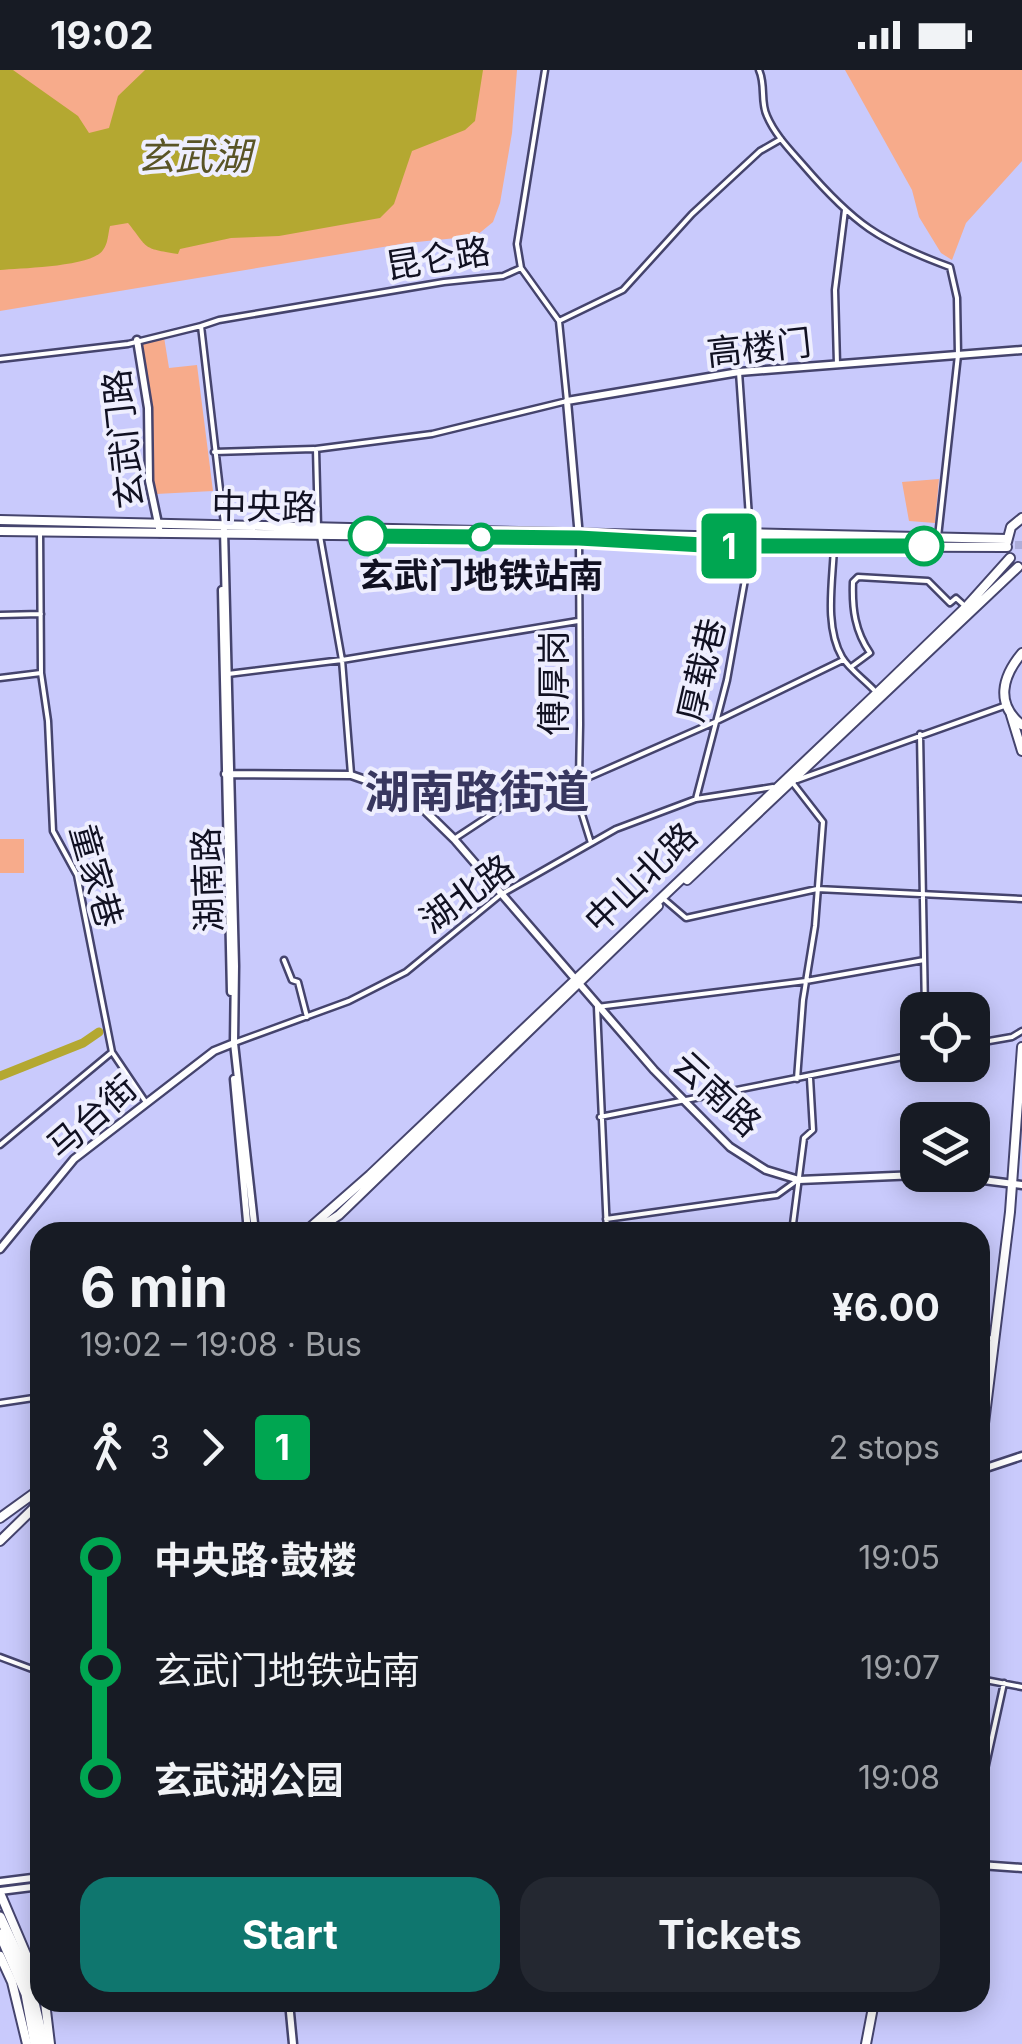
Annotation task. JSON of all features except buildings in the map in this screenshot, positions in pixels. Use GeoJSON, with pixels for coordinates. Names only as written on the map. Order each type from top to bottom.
{"type":"FeatureCollection","features":[{"type":"Feature","properties":{"kind":"highway"},"geometry":{"type":"LineString","coordinates":[[0,1917],[28,1974],[30,1987]]}},
{"type":"Feature","properties":{"kind":"highway"},"geometry":{"type":"LineString","coordinates":[[0,1934],[26,1994],[39,2044]]}},
{"type":"Feature","properties":{"kind":"highway"},"geometry":{"type":"LineString","coordinates":[[34,2012],[39,2044]]}},
{"type":"Feature","properties":{"kind":"main road"},"geometry":{"type":"LineString","coordinates":[[1020,568],[1010,558],[1007,543],[1012,526],[1022,518]]}},
{"type":"Feature","properties":{"kind":"main road","name":"中央路"},"geometry":{"type":"LineString","coordinates":[[0,520],[158,522],[222,529]]}},
{"type":"Feature","properties":{"kind":"main road","name":"中央路"},"geometry":{"type":"LineString","coordinates":[[0,530],[319,530],[738,539],[670,535]]}},
{"type":"Feature","properties":{"kind":"main road","name":"中央路"},"geometry":{"type":"LineString","coordinates":[[579,535],[938,537],[1007,543]]}},
{"type":"Feature","properties":{"kind":"main road","name":"中央路"},"geometry":{"type":"LineString","coordinates":[[579,535],[751,546],[1007,543]]}},
{"type":"Feature","properties":{"kind":"main road","name":"中山北路"},"geometry":{"type":"LineString","coordinates":[[316,1222],[792,782],[966,608],[1010,558]]}},
{"type":"Feature","properties":{"kind":"main road","name":"中山北路"},"geometry":{"type":"LineString","coordinates":[[328,1222],[778,786],[1020,568]]}},
{"type":"Feature","properties":{"kind":"main road"},"geometry":{"type":"LineString","coordinates":[[1022,653],[1004,683],[1006,706],[1022,751]]}},
{"type":"Feature","properties":{"kind":"main road"},"geometry":{"type":"LineString","coordinates":[[1011,715],[1022,725]]}},
{"type":"Feature","properties":{"kind":"main road"},"geometry":{"type":"LineString","coordinates":[[990,1377],[1017,1184],[1022,1047]]}},
{"type":"Feature","properties":{"kind":"main road"},"geometry":{"type":"LineString","coordinates":[[0,1518],[30,1496]]}},
{"type":"Feature","properties":{"kind":"main road"},"geometry":{"type":"LineString","coordinates":[[0,1540],[30,1512]]}},
{"type":"Feature","properties":{"kind":"main road"},"geometry":{"type":"LineString","coordinates":[[0,1892],[30,1963]]}},
{"type":"Feature","properties":{"kind":"main road"},"geometry":{"type":"LineString","coordinates":[[0,1956],[39,2044]]}},
{"type":"Feature","properties":{"kind":"main road"},"geometry":{"type":"LineString","coordinates":[[39,2044],[44,2012]]}},
{"type":"Feature","properties":{"kind":"main road"},"geometry":{"type":"LineString","coordinates":[[866,2044],[872,2012]]}},
{"type":"Feature","properties":{"kind":"street"},"geometry":{"type":"LineString","coordinates":[[521,268],[517,244],[545,70]]}},
{"type":"Feature","properties":{"kind":"street"},"geometry":{"type":"LineString","coordinates":[[760,70],[764,112],[781,139],[845,210],[898,248],[950,267],[957,298],[958,355],[938,537]]}},
{"type":"Feature","properties":{"kind":"street"},"geometry":{"type":"LineString","coordinates":[[214,452],[316,449],[432,434],[567,400],[559,320],[623,290],[692,214],[760,151],[781,139]]}},
{"type":"Feature","properties":{"kind":"street"},"geometry":{"type":"LineString","coordinates":[[837,364],[835,290],[845,210]]}},
{"type":"Feature","properties":{"kind":"street","name":"昆仑路"},"geometry":{"type":"LineString","coordinates":[[0,359],[137,340],[219,320],[444,282],[503,276],[521,268],[559,320]]}},
{"type":"Feature","properties":{"kind":"street"},"geometry":{"type":"LineString","coordinates":[[201,326],[222,529]]}},
{"type":"Feature","properties":{"kind":"street","name":"玄武门路"},"geometry":{"type":"LineString","coordinates":[[137,340],[146,386],[149,481],[160,533]]}},
{"type":"Feature","properties":{"kind":"street","name":"高楼门"},"geometry":{"type":"LineString","coordinates":[[567,400],[739,372],[1022,350]]}},
{"type":"Feature","properties":{"kind":"street","name":"厚载巷"},"geometry":{"type":"LineString","coordinates":[[696,799],[741,612],[751,546],[739,372]]}},
{"type":"Feature","properties":{"kind":"street","name":"傅厚岗"},"geometry":{"type":"LineString","coordinates":[[567,400],[579,535],[578,804],[591,843]]}},
{"type":"Feature","properties":{"kind":"street"},"geometry":{"type":"LineString","coordinates":[[316,449],[319,530],[342,660],[351,775]]}},
{"type":"Feature","properties":{"kind":"street","name":"湖南路"},"geometry":{"type":"LineString","coordinates":[[222,529],[228,774]]}},
{"type":"Feature","properties":{"kind":"street","name":"湖南路"},"geometry":{"type":"LineString","coordinates":[[222,529],[236,966],[232,1044],[251,1222]]}},
{"type":"Feature","properties":{"kind":"street","name":"童家巷"},"geometry":{"type":"LineString","coordinates":[[40,531],[41,674],[48,721],[54,831],[77,875],[112,1052],[146,1104]]}},
{"type":"Feature","properties":{"kind":"street"},"geometry":{"type":"LineString","coordinates":[[834,546],[832,630],[843,660],[880,696]]}},
{"type":"Feature","properties":{"kind":"street"},"geometry":{"type":"LineString","coordinates":[[851,667],[870,654],[858,635],[852,609],[854,579],[928,581],[950,603],[956,598],[966,608]]}},
{"type":"Feature","properties":{"kind":"street"},"geometry":{"type":"LineString","coordinates":[[0,615],[41,614]]}},
{"type":"Feature","properties":{"kind":"street"},"geometry":{"type":"LineString","coordinates":[[228,674],[342,660],[578,621]]}},
{"type":"Feature","properties":{"kind":"street"},"geometry":{"type":"LineString","coordinates":[[454,838],[502,808],[552,787],[578,782],[843,660]]}},
{"type":"Feature","properties":{"kind":"street"},"geometry":{"type":"LineString","coordinates":[[0,678],[41,674]]}},
{"type":"Feature","properties":{"kind":"street","name":"湖北路"},"geometry":{"type":"LineString","coordinates":[[232,1044],[350,1001],[406,972],[500,895],[616,829],[696,799],[792,782],[1006,706]]}},
{"type":"Feature","properties":{"kind":"street"},"geometry":{"type":"LineString","coordinates":[[920,734],[925,992]]}},
{"type":"Feature","properties":{"kind":"street","name":"云南路"},"geometry":{"type":"LineString","coordinates":[[228,774],[351,775],[409,795],[454,838],[597,1006],[730,1147],[766,1170],[799,1180],[900,1176]]}},
{"type":"Feature","properties":{"kind":"street"},"geometry":{"type":"LineString","coordinates":[[792,782],[823,822],[797,1079]]}},
{"type":"Feature","properties":{"kind":"street"},"geometry":{"type":"LineString","coordinates":[[665,900],[686,918],[818,889],[1022,899]]}},
{"type":"Feature","properties":{"kind":"street"},"geometry":{"type":"LineString","coordinates":[[284,960],[292,980],[298,982],[307,1017]]}},
{"type":"Feature","properties":{"kind":"street"},"geometry":{"type":"LineString","coordinates":[[799,1180],[776,1195],[606,1219],[597,1006],[806,981],[924,960]]}},
{"type":"Feature","properties":{"kind":"street"},"geometry":{"type":"LineString","coordinates":[[990,1041],[1022,1031]]}},
{"type":"Feature","properties":{"kind":"street","name":"马台街"},"geometry":{"type":"LineString","coordinates":[[0,1249],[74,1159],[214,1051],[232,1044]]}},
{"type":"Feature","properties":{"kind":"street"},"geometry":{"type":"LineString","coordinates":[[0,1145],[112,1052]]}},
{"type":"Feature","properties":{"kind":"street"},"geometry":{"type":"LineString","coordinates":[[600,1117],[900,1058]]}},
{"type":"Feature","properties":{"kind":"street"},"geometry":{"type":"LineString","coordinates":[[793,1222],[804,1138],[813,1130],[810,1077]]}},
{"type":"Feature","properties":{"kind":"street"},"geometry":{"type":"LineString","coordinates":[[990,1181],[1017,1184]]}},
{"type":"Feature","properties":{"kind":"street"},"geometry":{"type":"LineString","coordinates":[[990,1338],[995,1338]]}},
{"type":"Feature","properties":{"kind":"street"},"geometry":{"type":"LineString","coordinates":[[0,1403],[30,1398]]}},
{"type":"Feature","properties":{"kind":"street"},"geometry":{"type":"LineString","coordinates":[[990,1467],[1022,1456]]}},
{"type":"Feature","properties":{"kind":"street"},"geometry":{"type":"LineString","coordinates":[[0,1657],[30,1668]]}},
{"type":"Feature","properties":{"kind":"street"},"geometry":{"type":"LineString","coordinates":[[990,1681],[1022,1686]]}},
{"type":"Feature","properties":{"kind":"street"},"geometry":{"type":"LineString","coordinates":[[990,1747],[1004,1684]]}},
{"type":"Feature","properties":{"kind":"street"},"geometry":{"type":"LineString","coordinates":[[990,1866],[1022,1868]]}},
{"type":"Feature","properties":{"kind":"street"},"geometry":{"type":"LineString","coordinates":[[0,1882],[30,1878]]}},
{"type":"Feature","properties":{"kind":"street"},"geometry":{"type":"LineString","coordinates":[[0,1892],[30,1888]]}},
{"type":"Feature","properties":{"kind":"street"},"geometry":{"type":"LineString","coordinates":[[290,2012],[294,2044]]}},
{"type":"Feature","properties":{"kind":"shaded area","name":"玄武湖"},"geometry":{"type":"Polygon","coordinates":[[[0,70],[517,70],[512,133],[500,203],[493,222],[476,236],[407,243],[0,311],[0,70]]]}},
{"type":"Feature","properties":{"kind":"shaded area"},"geometry":{"type":"Polygon","coordinates":[[[845,70],[1022,70],[1022,161],[966,223],[952,260],[941,253],[919,217],[912,190],[845,70]]]}},
{"type":"Feature","properties":{"kind":"shaded area"},"geometry":{"type":"Polygon","coordinates":[[[164,337],[169,368],[197,365],[213,491],[156,494],[141,342],[164,337]]]}},
{"type":"Feature","properties":{"kind":"shaded area"},"geometry":{"type":"Polygon","coordinates":[[[939,479],[935,523],[909,521],[902,482],[939,479]]]}},
{"type":"Feature","properties":{"kind":"shaded area"},"geometry":{"type":"Polygon","coordinates":[[[0,839],[24,839],[24,873],[0,873],[0,839]]]}},
{"type":"Feature","properties":{"kind":"water","name":"玄武湖"},"geometry":{"type":"Polygon","coordinates":[[[0,70],[13,70],[78,116],[89,133],[109,128],[118,96],[145,70],[483,70],[475,121],[465,130],[412,151],[394,204],[380,218],[279,236],[231,238],[180,249],[178,254],[147,246],[128,223],[110,226],[107,242],[96,256],[55,266],[0,270],[0,70]]]}},
{"type":"Feature","properties":{"kind":"waterway"},"geometry":{"type":"LineString","coordinates":[[0,1076],[83,1043],[99,1032]]}},
{"type":"Feature","properties":{"kind":"tunnel"},"geometry":{"type":"LineString","coordinates":[[738,542],[804,543]]}},
{"type":"Feature","properties":{"kind":"tunnel"},"geometry":{"type":"LineString","coordinates":[[1003,545],[1022,545]]}},
{"type":"Feature","properties":{"kind":"bus line","name":"1"},"geometry":{"type":"LineString","coordinates":[[368,536],[579,538],[721,546],[924,546]]}},
{"type":"Feature","properties":{"kind":"place","name":"玄武门地铁站南"},"geometry":{"type":"Point","coordinates":[481,537]}},
{"type":"Feature","properties":{"kind":"district","name":"湖南路街道"},"geometry":{"type":"Point","coordinates":[477,792]}}]}
